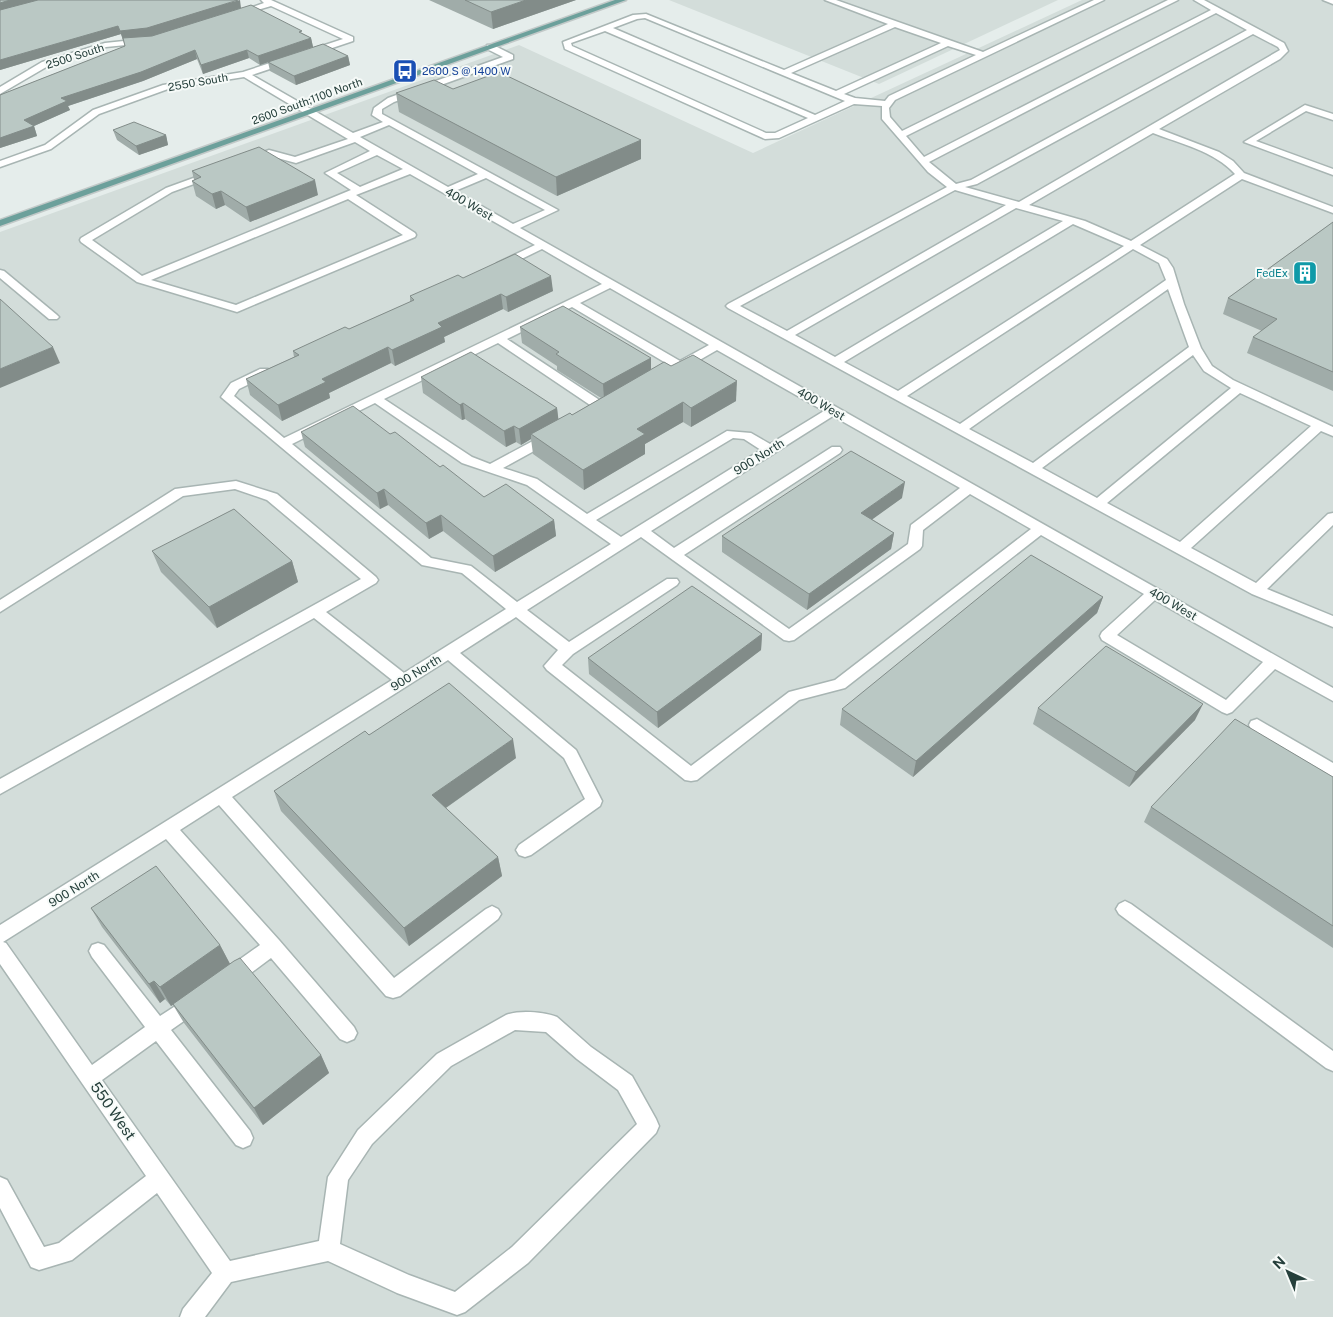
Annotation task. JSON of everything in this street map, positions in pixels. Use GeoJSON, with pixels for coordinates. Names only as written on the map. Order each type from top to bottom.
{"type":"FeatureCollection","features":[{"type":"Feature","properties":{"kind":"main road","name":"2600 South;1100 North"},"geometry":{"type":"LineString","coordinates":[[2,221],[622,0]]}},
{"type":"Feature","properties":{"kind":"street"},"geometry":{"type":"LineString","coordinates":[[829,0],[983,56]]}},
{"type":"Feature","properties":{"kind":"street"},"geometry":{"type":"LineString","coordinates":[[1100,0],[901,93],[886,104],[885,118],[931,170],[954,186],[1072,220],[1132,245],[1163,261],[1172,281],[1195,348],[1208,368],[1216,375],[1239,388],[1333,432]]}},
{"type":"Feature","properties":{"kind":"street"},"geometry":{"type":"LineString","coordinates":[[900,135],[1174,0]]}},
{"type":"Feature","properties":{"kind":"street"},"geometry":{"type":"LineString","coordinates":[[786,336],[1151,129],[1277,56],[1284,50],[1281,45],[1198,0]]}},
{"type":"Feature","properties":{"kind":"street"},"geometry":{"type":"LineString","coordinates":[[1327,0],[1333,2]]}},
{"type":"Feature","properties":{"kind":"street"},"geometry":{"type":"LineString","coordinates":[[224,18],[268,1]]}},
{"type":"Feature","properties":{"kind":"street","name":"2550 South"},"geometry":{"type":"LineString","coordinates":[[0,164],[48,147],[96,112],[166,87],[245,74],[350,39],[268,1]]}},
{"type":"Feature","properties":{"kind":"street"},"geometry":{"type":"LineString","coordinates":[[923,161],[1217,10]]}},
{"type":"Feature","properties":{"kind":"street"},"geometry":{"type":"LineString","coordinates":[[853,101],[776,136],[765,136],[568,47],[567,42],[636,17],[646,16],[853,101],[886,104]]}},
{"type":"Feature","properties":{"kind":"street"},"geometry":{"type":"LineString","coordinates":[[783,72],[895,24]]}},
{"type":"Feature","properties":{"kind":"street"},"geometry":{"type":"LineString","coordinates":[[605,28],[815,118]]}},
{"type":"Feature","properties":{"kind":"street"},"geometry":{"type":"LineString","coordinates":[[1254,30],[974,182],[954,186],[732,306],[1257,590],[1333,622]]}},
{"type":"Feature","properties":{"kind":"street","name":"2500 South"},"geometry":{"type":"LineString","coordinates":[[0,91],[45,64],[105,45],[151,40]]}},
{"type":"Feature","properties":{"kind":"street"},"geometry":{"type":"LineString","coordinates":[[836,94],[948,44]]}},
{"type":"Feature","properties":{"kind":"street"},"geometry":{"type":"LineString","coordinates":[[490,47],[510,57],[391,100],[378,108],[378,115],[554,210],[511,228]]}},
{"type":"Feature","properties":{"kind":"street","name":"400 West"},"geometry":{"type":"LineString","coordinates":[[245,74],[377,152],[1333,695]]}},
{"type":"Feature","properties":{"kind":"street"},"geometry":{"type":"LineString","coordinates":[[1333,117],[1304,108],[1249,142],[1333,172]]}},
{"type":"Feature","properties":{"kind":"street"},"geometry":{"type":"LineString","coordinates":[[242,163],[269,153],[296,160],[390,122]]}},
{"type":"Feature","properties":{"kind":"street"},"geometry":{"type":"LineString","coordinates":[[1151,129],[1216,154],[1230,163],[1241,175],[1333,210]]}},
{"type":"Feature","properties":{"kind":"street"},"geometry":{"type":"LineString","coordinates":[[224,170],[169,190],[85,240],[141,280],[237,309],[411,235],[330,173],[377,152]]}},
{"type":"Feature","properties":{"kind":"street"},"geometry":{"type":"LineString","coordinates":[[141,280],[410,170]]}},
{"type":"Feature","properties":{"kind":"street"},"geometry":{"type":"LineString","coordinates":[[446,190],[486,174]]}},
{"type":"Feature","properties":{"kind":"street"},"geometry":{"type":"LineString","coordinates":[[898,396],[1241,175]]}},
{"type":"Feature","properties":{"kind":"street"},"geometry":{"type":"LineString","coordinates":[[835,362],[1072,220]]}},
{"type":"Feature","properties":{"kind":"street"},"geometry":{"type":"LineString","coordinates":[[488,270],[543,246]]}},
{"type":"Feature","properties":{"kind":"street"},"geometry":{"type":"LineString","coordinates":[[0,272],[53,318]]}},
{"type":"Feature","properties":{"kind":"street"},"geometry":{"type":"LineString","coordinates":[[960,430],[1172,281]]}},
{"type":"Feature","properties":{"kind":"street"},"geometry":{"type":"LineString","coordinates":[[283,443],[610,284]]}},
{"type":"Feature","properties":{"kind":"street"},"geometry":{"type":"LineString","coordinates":[[571,302],[676,369],[717,345]]}},
{"type":"Feature","properties":{"kind":"street"},"geometry":{"type":"LineString","coordinates":[[498,338],[608,405],[586,417]]}},
{"type":"Feature","properties":{"kind":"street"},"geometry":{"type":"LineString","coordinates":[[1033,469],[1195,348]]}},
{"type":"Feature","properties":{"kind":"street"},"geometry":{"type":"LineString","coordinates":[[280,365],[235,386],[227,397],[427,562],[466,569],[568,650]]}},
{"type":"Feature","properties":{"kind":"street"},"geometry":{"type":"LineString","coordinates":[[1097,504],[1239,388]]}},
{"type":"Feature","properties":{"kind":"street"},"geometry":{"type":"LineString","coordinates":[[375,398],[467,460],[532,482],[621,544]]}},
{"type":"Feature","properties":{"kind":"street","name":"900 North"},"geometry":{"type":"LineString","coordinates":[[0,935],[832,410]]}},
{"type":"Feature","properties":{"kind":"street"},"geometry":{"type":"LineString","coordinates":[[1181,549],[1319,426]]}},
{"type":"Feature","properties":{"kind":"street"},"geometry":{"type":"LineString","coordinates":[[492,468],[560,431]]}},
{"type":"Feature","properties":{"kind":"street"},"geometry":{"type":"LineString","coordinates":[[586,520],[730,434],[747,436],[770,450]]}},
{"type":"Feature","properties":{"kind":"street"},"geometry":{"type":"LineString","coordinates":[[673,555],[836,450]]}},
{"type":"Feature","properties":{"kind":"street"},"geometry":{"type":"LineString","coordinates":[[0,607],[180,492],[236,485],[272,496],[371,580],[0,787]]}},
{"type":"Feature","properties":{"kind":"street"},"geometry":{"type":"LineString","coordinates":[[641,531],[789,636],[915,546],[916,528],[969,488]]}},
{"type":"Feature","properties":{"kind":"street"},"geometry":{"type":"LineString","coordinates":[[1257,590],[1333,517]]}},
{"type":"Feature","properties":{"kind":"street"},"geometry":{"type":"LineString","coordinates":[[672,582],[568,650],[552,666],[691,775],[794,696],[840,684],[1040,528]]}},
{"type":"Feature","properties":{"kind":"street"},"geometry":{"type":"LineString","coordinates":[[1154,593],[1107,636],[1227,708],[1273,661]]}},
{"type":"Feature","properties":{"kind":"street"},"geometry":{"type":"LineString","coordinates":[[315,611],[403,681]]}},
{"type":"Feature","properties":{"kind":"street"},"geometry":{"type":"LineString","coordinates":[[450,652],[570,754],[594,801],[525,850]]}},
{"type":"Feature","properties":{"kind":"street"},"geometry":{"type":"LineString","coordinates":[[1257,725],[1333,771]]}},
{"type":"Feature","properties":{"kind":"street"},"geometry":{"type":"LineString","coordinates":[[220,796],[393,990],[492,914]]}},
{"type":"Feature","properties":{"kind":"street"},"geometry":{"type":"LineString","coordinates":[[168,829],[273,946],[347,1033]]}},
{"type":"Feature","properties":{"kind":"street"},"geometry":{"type":"LineString","coordinates":[[1125,909],[1333,1062]]}},
{"type":"Feature","properties":{"kind":"street"},"geometry":{"type":"LineString","coordinates":[[89,1078],[273,946]]}},
{"type":"Feature","properties":{"kind":"street","name":"550 West"},"geometry":{"type":"LineString","coordinates":[[0,949],[225,1273]]}},
{"type":"Feature","properties":{"kind":"street"},"geometry":{"type":"LineString","coordinates":[[98,951],[243,1138]]}},
{"type":"Feature","properties":{"kind":"street"},"geometry":{"type":"LineString","coordinates":[[191,1317],[225,1273],[329,1250],[405,1285],[458,1304],[520,1254],[649,1126],[625,1084],[584,1053],[550,1023],[513,1021],[444,1060],[364,1137],[338,1177],[329,1250]]}},
{"type":"Feature","properties":{"kind":"street"},"geometry":{"type":"LineString","coordinates":[[0,1187],[39,1259],[64,1252],[160,1178]]}},
{"type":"Feature","properties":{"kind":"shaded area"},"geometry":{"type":"Polygon","coordinates":[[[669,0],[1058,0],[879,84],[669,0]]]}},
{"type":"Feature","properties":{"kind":"shaded area"},"geometry":{"type":"Polygon","coordinates":[[[1082,0],[1333,0],[1333,1317],[0,1317],[0,232],[519,45],[753,153],[1082,0]]]}},
{"type":"Feature","properties":{"kind":"building"},"geometry":{"type":"Polygon","coordinates":[[[38,0],[238,0],[147,28],[120,31],[118,26],[0,60],[0,10],[38,0]]]}},
{"type":"Feature","properties":{"kind":"building"},"geometry":{"type":"Polygon","coordinates":[[[465,0],[526,0],[491,12],[465,0]]]}},
{"type":"Feature","properties":{"kind":"building"},"geometry":{"type":"Polygon","coordinates":[[[251,5],[302,31],[299,32],[311,38],[258,56],[247,50],[201,65],[195,50],[141,72],[61,98],[67,101],[24,120],[34,126],[0,138],[0,95],[125,46],[123,38],[152,36],[251,5]]]}},
{"type":"Feature","properties":{"kind":"building"},"geometry":{"type":"Polygon","coordinates":[[[323,44],[348,56],[294,76],[268,62],[323,44]]]}},
{"type":"Feature","properties":{"kind":"building"},"geometry":{"type":"Polygon","coordinates":[[[499,72],[641,140],[556,177],[396,93],[434,80],[453,89],[499,72]]]}},
{"type":"Feature","properties":{"kind":"building"},"geometry":{"type":"Polygon","coordinates":[[[134,122],[166,135],[136,146],[113,130],[134,122]]]}},
{"type":"Feature","properties":{"kind":"building"},"geometry":{"type":"Polygon","coordinates":[[[259,147],[315,180],[246,207],[221,191],[212,194],[192,181],[201,177],[192,171],[259,147]]]}},
{"type":"Feature","properties":{"kind":"building","name":"FedEx"},"geometry":{"type":"Polygon","coordinates":[[[1333,222],[1333,372],[1253,337],[1277,319],[1228,298],[1333,222]]]}},
{"type":"Feature","properties":{"kind":"building"},"geometry":{"type":"Polygon","coordinates":[[[515,254],[551,276],[506,297],[501,294],[438,323],[442,327],[392,350],[388,347],[322,379],[326,382],[278,405],[246,379],[299,355],[293,351],[345,327],[349,329],[414,300],[410,296],[458,275],[463,278],[515,254]]]}},
{"type":"Feature","properties":{"kind":"building"},"geometry":{"type":"Polygon","coordinates":[[[0,299],[53,347],[0,369],[0,299]]]}},
{"type":"Feature","properties":{"kind":"building"},"geometry":{"type":"Polygon","coordinates":[[[563,306],[651,358],[603,384],[556,354],[559,352],[520,327],[563,306]]]}},
{"type":"Feature","properties":{"kind":"building"},"geometry":{"type":"Polygon","coordinates":[[[471,352],[557,408],[519,429],[514,426],[504,431],[463,403],[460,405],[421,377],[471,352]]]}},
{"type":"Feature","properties":{"kind":"building"},"geometry":{"type":"Polygon","coordinates":[[[693,355],[737,381],[691,408],[683,402],[637,429],[645,434],[583,470],[531,434],[570,413],[572,415],[664,362],[671,366],[693,355]]]}},
{"type":"Feature","properties":{"kind":"building"},"geometry":{"type":"Polygon","coordinates":[[[353,406],[390,434],[395,432],[440,467],[443,465],[484,497],[506,484],[554,520],[493,556],[441,515],[426,523],[384,489],[377,493],[301,432],[353,406]]]}},
{"type":"Feature","properties":{"kind":"building"},"geometry":{"type":"Polygon","coordinates":[[[851,451],[905,482],[861,513],[894,533],[809,594],[722,536],[851,451]]]}},
{"type":"Feature","properties":{"kind":"building"},"geometry":{"type":"Polygon","coordinates":[[[234,509],[292,561],[209,607],[152,551],[234,509]]]}},
{"type":"Feature","properties":{"kind":"building"},"geometry":{"type":"Polygon","coordinates":[[[1031,555],[1103,597],[916,761],[842,709],[1031,555]]]}},
{"type":"Feature","properties":{"kind":"building"},"geometry":{"type":"Polygon","coordinates":[[[692,586],[762,634],[657,712],[588,658],[692,586]]]}},
{"type":"Feature","properties":{"kind":"building"},"geometry":{"type":"Polygon","coordinates":[[[1106,646],[1203,704],[1136,772],[1038,708],[1106,646]]]}},
{"type":"Feature","properties":{"kind":"building"},"geometry":{"type":"Polygon","coordinates":[[[449,683],[513,739],[432,795],[498,857],[404,928],[274,791],[365,731],[369,735],[449,683]]]}},
{"type":"Feature","properties":{"kind":"building"},"geometry":{"type":"Polygon","coordinates":[[[1235,719],[1333,777],[1333,926],[1151,807],[1235,719]]]}},
{"type":"Feature","properties":{"kind":"building"},"geometry":{"type":"Polygon","coordinates":[[[156,866],[220,945],[160,987],[154,981],[149,984],[91,908],[156,866]]]}},
{"type":"Feature","properties":{"kind":"building"},"geometry":{"type":"Polygon","coordinates":[[[240,958],[321,1055],[254,1108],[173,1004],[240,958]]]}},
{"type":"Feature","properties":{"kind":"place","name":"2600 S @ 1400 W"},"geometry":{"type":"Point","coordinates":[405,71]}},
{"type":"Feature","properties":{"kind":"place","name":"FedEx"},"geometry":{"type":"Point","coordinates":[1305,273]}}]}
